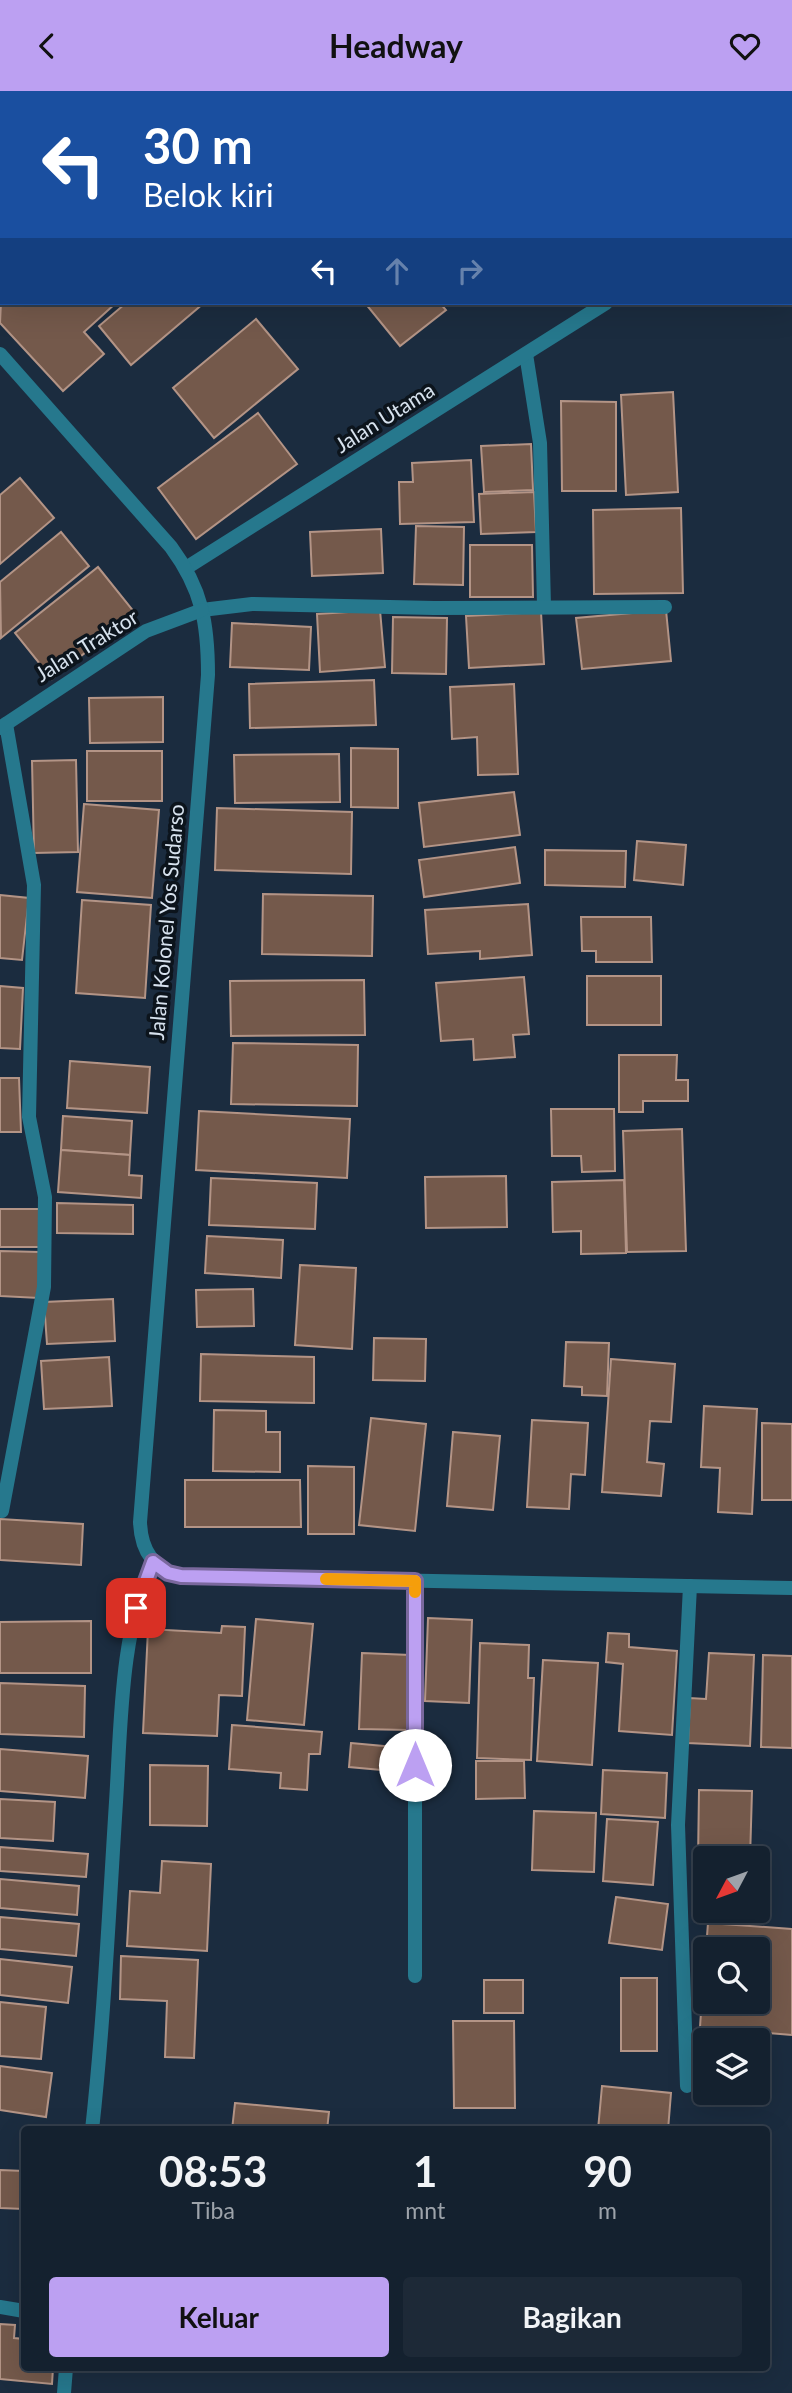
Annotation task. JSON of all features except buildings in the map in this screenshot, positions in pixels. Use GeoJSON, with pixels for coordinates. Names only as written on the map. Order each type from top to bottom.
{"type":"FeatureCollection","features":[{"type":"Feature","properties":{"kind":"street","name":"Jalan Utama"},"geometry":{"type":"LineString","coordinates":[[186,568],[603,305]]}},
{"type":"Feature","properties":{"kind":"street","name":"Jalan Kolonel Yos Sudarso"},"geometry":{"type":"LineString","coordinates":[[0,354],[171,547],[186,568],[196,587],[208,650],[140,1522],[141,1538],[153,1562]]}},
{"type":"Feature","properties":{"kind":"street"},"geometry":{"type":"LineString","coordinates":[[526,354],[540,443],[544,606]]}},
{"type":"Feature","properties":{"kind":"street","name":"Jalan Traktor"},"geometry":{"type":"LineString","coordinates":[[3,726],[146,631],[202,610],[252,604],[434,608],[665,607]]}},
{"type":"Feature","properties":{"kind":"street"},"geometry":{"type":"LineString","coordinates":[[2,1511],[44,1287],[45,1197],[29,1117],[34,885],[3,726]]}},
{"type":"Feature","properties":{"kind":"street"},"geometry":{"type":"LineString","coordinates":[[92,2126],[101,2048],[123,1689],[136,1608],[153,1562],[168,1573],[181,1576],[792,1588]]}},
{"type":"Feature","properties":{"kind":"street"},"geometry":{"type":"LineString","coordinates":[[415,1581],[415,1976]]}},
{"type":"Feature","properties":{"kind":"street"},"geometry":{"type":"LineString","coordinates":[[687,2086],[678,1825],[690,1586]]}},
{"type":"Feature","properties":{"kind":"street"},"geometry":{"type":"LineString","coordinates":[[0,2307],[21,2310]]}},
{"type":"Feature","properties":{"kind":"street"},"geometry":{"type":"LineString","coordinates":[[64,2393],[66,2371]]}},
{"type":"Feature","properties":{"kind":"slow traffic"},"geometry":{"type":"LineString","coordinates":[[326,1579],[415,1581],[415,1592]]}},
{"type":"Feature","properties":{"kind":"route"},"geometry":{"type":"LineString","coordinates":[[136,1608],[153,1562],[168,1573],[181,1576],[415,1581],[415,1765]]}}]}
